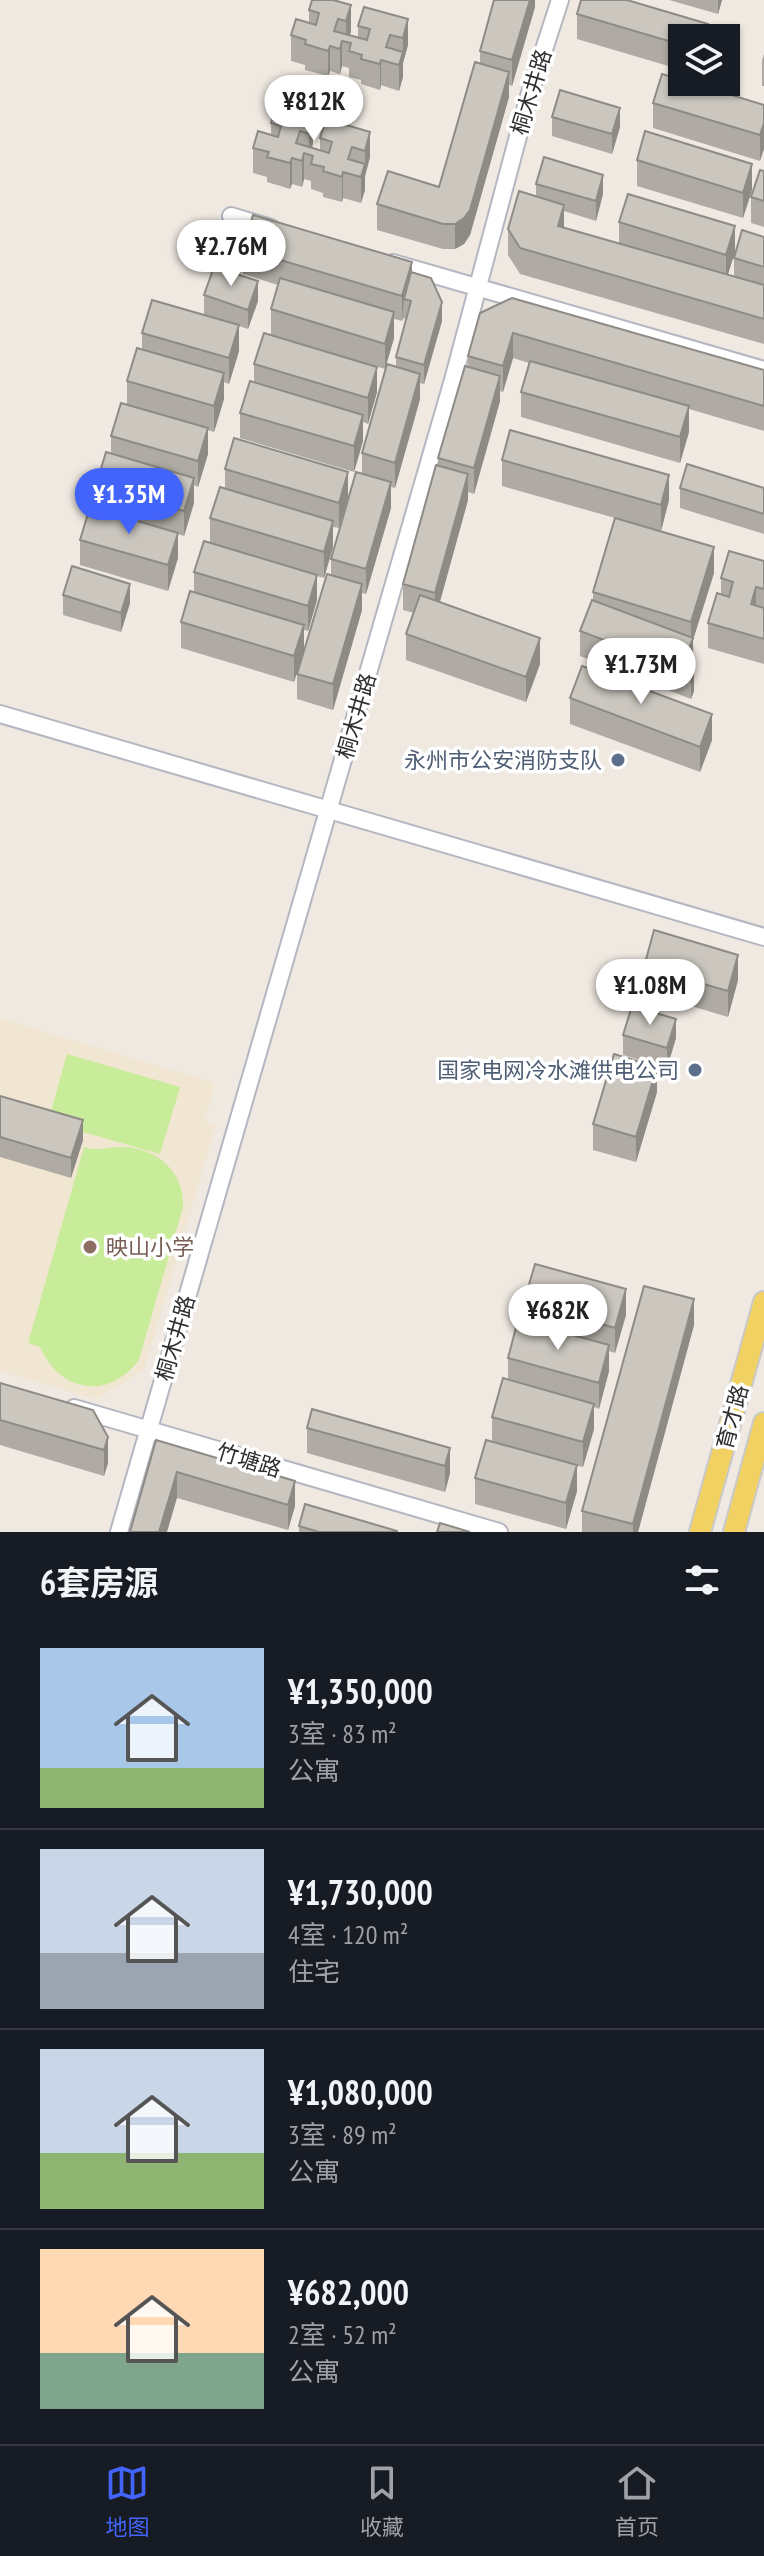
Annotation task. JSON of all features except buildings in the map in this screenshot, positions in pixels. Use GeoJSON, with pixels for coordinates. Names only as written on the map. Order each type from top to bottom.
{"type":"FeatureCollection","features":[{"type":"Feature","properties":{"kind":"main road","name":"育才路"},"geometry":{"type":"LineString","coordinates":[[700,1532],[764,1302]]}},
{"type":"Feature","properties":{"kind":"main road","name":"育才路"},"geometry":{"type":"LineString","coordinates":[[734,1532],[764,1423]]}},
{"type":"Feature","properties":{"kind":"street","name":"桐木井路"},"geometry":{"type":"LineString","coordinates":[[119,1532],[478,288],[519,133],[560,0]]}},
{"type":"Feature","properties":{"kind":"street"},"geometry":{"type":"LineString","coordinates":[[231,216],[291,234]]}},
{"type":"Feature","properties":{"kind":"street"},"geometry":{"type":"LineString","coordinates":[[379,259],[764,370]]}},
{"type":"Feature","properties":{"kind":"street"},"geometry":{"type":"LineString","coordinates":[[0,714],[764,937]]}},
{"type":"Feature","properties":{"kind":"street","name":"竹塘路"},"geometry":{"type":"LineString","coordinates":[[55,1402],[499,1532]]}},
{"type":"Feature","properties":{"kind":"shaded area","name":"映山小学"},"geometry":{"type":"Polygon","coordinates":[[[0,1018],[215,1083],[205,1121],[216,1125],[144,1370],[96,1399],[0,1371],[0,1018]]]}},
{"type":"Feature","properties":{"kind":"green space"},"geometry":{"type":"Polygon","coordinates":[[[67,1054],[180,1087],[160,1154],[48,1122],[67,1054]]]}},
{"type":"Feature","properties":{"kind":"green space"},"geometry":{"type":"Polygon","coordinates":[[[84,1147],[134,1148],[157,1157],[174,1173],[183,1207],[139,1360],[127,1373],[99,1386],[72,1382],[49,1362],[40,1347],[28,1343],[84,1147]]]}},
{"type":"Feature","properties":{"kind":"place","name":"永州市公安消防支队"},"geometry":{"type":"Point","coordinates":[618,760]}},
{"type":"Feature","properties":{"kind":"place","name":"国家电网冷水滩供电公司"},"geometry":{"type":"Point","coordinates":[695,1070]}},
{"type":"Feature","properties":{"kind":"place","name":"映山小学"},"geometry":{"type":"Point","coordinates":[90,1247]}}]}
